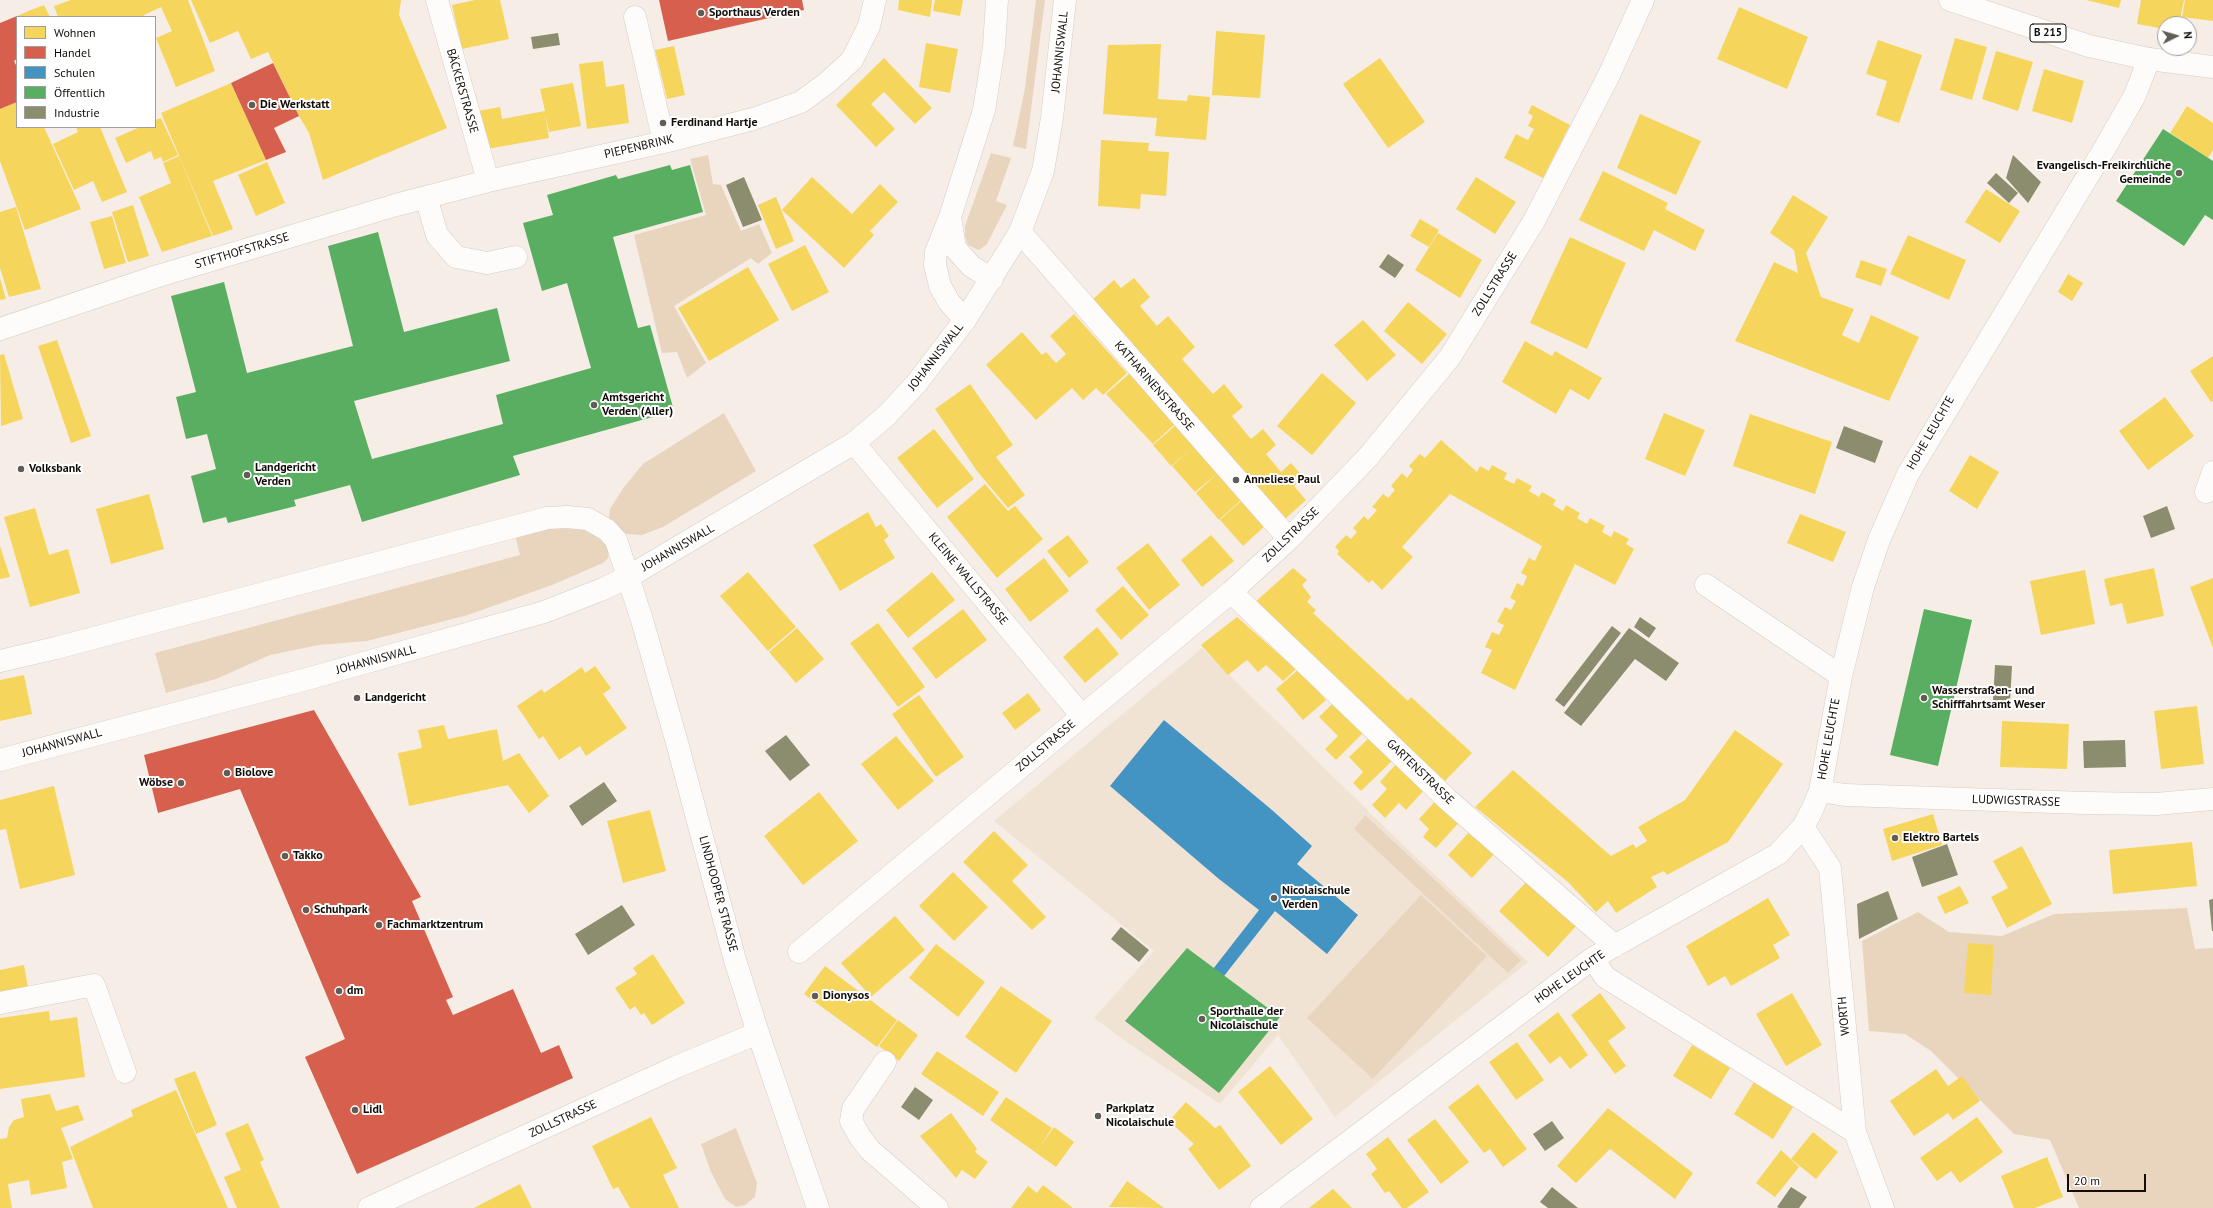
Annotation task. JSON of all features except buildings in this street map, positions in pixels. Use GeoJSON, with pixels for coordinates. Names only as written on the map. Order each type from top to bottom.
{"type":"FeatureCollection","features":[{"type":"Feature","properties":{"kind":"street","name":"BÄCKERSTRASSE"},"geometry":{"type":"LineString","coordinates":[[437,0],[488,181]]}},
{"type":"Feature","properties":{"kind":"street","name":"PIEPENBRINK"},"geometry":{"type":"LineString","coordinates":[[488,181],[664,142],[753,118],[801,102],[828,82],[852,60],[869,26],[875,0]]}},
{"type":"Feature","properties":{"kind":"street"},"geometry":{"type":"LineString","coordinates":[[965,320],[940,286],[935,265],[936,252],[950,217],[984,110],[994,47],[997,0]]}},
{"type":"Feature","properties":{"kind":"street","name":"JOHANNISWALL"},"geometry":{"type":"LineString","coordinates":[[0,760],[468,634],[544,612],[628,577],[854,443],[885,417],[916,384],[965,320],[1020,232],[1043,171],[1052,118],[1065,0]]}},
{"type":"Feature","properties":{"kind":"street","name":"ZOLLSTRASSE"},"geometry":{"type":"LineString","coordinates":[[799,952],[1231,592],[1289,539],[1368,457],[1450,357],[1534,220],[1609,76],[1643,0]]}},
{"type":"Feature","properties":{"kind":"street","name":"B 215"},"geometry":{"type":"LineString","coordinates":[[1950,0],[2089,46],[2149,59],[2213,67]]}},
{"type":"Feature","properties":{"kind":"street"},"geometry":{"type":"LineString","coordinates":[[635,17],[664,142]]}},
{"type":"Feature","properties":{"kind":"street","name":"HOHE LEUCHTE"},"geometry":{"type":"LineString","coordinates":[[1261,1208],[1593,958],[1778,854],[1803,827],[1820,791],[1841,676],[1863,587],[1879,540],[1908,474],[2106,146],[2135,95],[2149,59]]}},
{"type":"Feature","properties":{"kind":"street","name":"STIFTHOFSTRASSE"},"geometry":{"type":"LineString","coordinates":[[0,329],[158,276],[426,197],[488,181]]}},
{"type":"Feature","properties":{"kind":"street"},"geometry":{"type":"LineString","coordinates":[[426,197],[437,235],[456,257],[471,262],[487,263],[516,257]]}},
{"type":"Feature","properties":{"kind":"street"},"geometry":{"type":"LineString","coordinates":[[950,217],[956,248],[971,266],[992,279]]}},
{"type":"Feature","properties":{"kind":"street","name":"KATHARINENSTRASSE"},"geometry":{"type":"LineString","coordinates":[[1020,232],[1289,539]]}},
{"type":"Feature","properties":{"kind":"street","name":"KLEINE WALLSTRASSE"},"geometry":{"type":"LineString","coordinates":[[854,443],[1082,716]]}},
{"type":"Feature","properties":{"kind":"street","name":"LINDHOOPER STRASSE"},"geometry":{"type":"LineString","coordinates":[[0,661],[64,646],[547,518],[567,517],[588,519],[607,530],[616,540],[642,620],[735,960],[758,1033],[818,1208]]}},
{"type":"Feature","properties":{"kind":"street"},"geometry":{"type":"LineString","coordinates":[[1706,585],[1841,676]]}},
{"type":"Feature","properties":{"kind":"street","name":"GARTENSTRASSE"},"geometry":{"type":"LineString","coordinates":[[1231,592],[1448,800],[1615,946]]}},
{"type":"Feature","properties":{"kind":"street","name":"LUDWIGSTRASSE"},"geometry":{"type":"LineString","coordinates":[[1820,791],[1845,795],[2093,804],[2156,804],[2213,799]]}},
{"type":"Feature","properties":{"kind":"street","name":"WORTH"},"geometry":{"type":"LineString","coordinates":[[1803,827],[1830,868],[1854,1132],[1883,1208]]}},
{"type":"Feature","properties":{"kind":"street"},"geometry":{"type":"LineString","coordinates":[[1593,958],[1605,976],[1854,1132]]}},
{"type":"Feature","properties":{"kind":"street"},"geometry":{"type":"LineString","coordinates":[[0,1003],[94,985],[125,1072]]}},
{"type":"Feature","properties":{"kind":"street","name":"ZOLLSTRASSE"},"geometry":{"type":"LineString","coordinates":[[369,1208],[676,1066],[758,1033]]}},
{"type":"Feature","properties":{"kind":"street"},"geometry":{"type":"LineString","coordinates":[[885,1062],[853,1109],[851,1121],[860,1137],[870,1150],[937,1208]]}},
{"type":"Feature","properties":{"kind":"shaded area"},"geometry":{"type":"Polygon","coordinates":[[[1036,0],[1045,0],[1026,149],[1013,146],[1025,88],[1036,0]]]}},
{"type":"Feature","properties":{"kind":"shaded area"},"geometry":{"type":"Polygon","coordinates":[[[991,153],[1011,158],[996,201],[1007,205],[987,244],[979,250],[968,245],[965,236],[965,226],[991,153]]]}},
{"type":"Feature","properties":{"kind":"shaded area"},"geometry":{"type":"Polygon","coordinates":[[[708,155],[713,184],[721,185],[741,231],[759,224],[772,253],[758,264],[751,258],[674,306],[706,363],[687,378],[677,352],[662,353],[634,235],[706,215],[690,159],[708,155]]]}},
{"type":"Feature","properties":{"kind":"shaded area"},"geometry":{"type":"Polygon","coordinates":[[[724,413],[756,471],[663,527],[642,535],[627,534],[615,526],[609,517],[610,509],[624,487],[643,464],[724,413]]]}},
{"type":"Feature","properties":{"kind":"shaded area"},"geometry":{"type":"Polygon","coordinates":[[[568,522],[592,530],[605,541],[609,552],[608,558],[603,563],[552,585],[468,615],[367,641],[319,645],[270,655],[216,679],[166,693],[155,653],[520,555],[514,531],[568,522]]]}},
{"type":"Feature","properties":{"kind":"shaded area","name":"Nicolaischule Verden"},"geometry":{"type":"Polygon","coordinates":[[[1202,648],[1403,845],[1528,962],[1335,1117],[1278,1035],[1220,1104],[1128,1043],[1094,1018],[1154,951],[994,821],[1202,648]]]}},
{"type":"Feature","properties":{"kind":"shaded area"},"geometry":{"type":"Polygon","coordinates":[[[1365,815],[1521,960],[1508,973],[1354,829],[1365,815]]]}},
{"type":"Feature","properties":{"kind":"shaded area"},"geometry":{"type":"Polygon","coordinates":[[[1421,895],[1487,956],[1373,1079],[1307,1018],[1421,895]]]}},
{"type":"Feature","properties":{"kind":"shaded area"},"geometry":{"type":"Polygon","coordinates":[[[2187,908],[2195,949],[2213,948],[2213,1208],[2079,1208],[2050,1140],[2014,1134],[1931,1051],[1905,1034],[1869,1031],[1862,941],[1918,912],[1949,932],[2002,936],[2054,914],[2187,908]]]}},
{"type":"Feature","properties":{"kind":"shaded area"},"geometry":{"type":"Polygon","coordinates":[[[736,1128],[757,1183],[755,1197],[745,1205],[736,1207],[725,1199],[711,1172],[701,1144],[736,1128]]]}},
{"type":"Feature","properties":{"kind":"place","name":"Sporthaus Verden"},"geometry":{"type":"Point","coordinates":[701,13]}},
{"type":"Feature","properties":{"kind":"place","name":"Die Werkstatt"},"geometry":{"type":"Point","coordinates":[252,105]}},
{"type":"Feature","properties":{"kind":"place","name":"Ferdinand Hartje"},"geometry":{"type":"Point","coordinates":[663,123]}},
{"type":"Feature","properties":{"kind":"place","name":"Evangelisch-Freikirchliche Gemeinde"},"geometry":{"type":"Point","coordinates":[2179,173]}},
{"type":"Feature","properties":{"kind":"place","name":"Amtsgericht Verden (Aller)"},"geometry":{"type":"Point","coordinates":[594,405]}},
{"type":"Feature","properties":{"kind":"place","name":"Volksbank"},"geometry":{"type":"Point","coordinates":[21,469]}},
{"type":"Feature","properties":{"kind":"place","name":"Landgericht Verden"},"geometry":{"type":"Point","coordinates":[247,475]}},
{"type":"Feature","properties":{"kind":"place","name":"Anneliese Paul"},"geometry":{"type":"Point","coordinates":[1236,480]}},
{"type":"Feature","properties":{"kind":"place","name":"Landgericht"},"geometry":{"type":"Point","coordinates":[357,698]}},
{"type":"Feature","properties":{"kind":"place","name":"Wasserstraßen- und Schifffahrtsamt Weser"},"geometry":{"type":"Point","coordinates":[1924,698]}},
{"type":"Feature","properties":{"kind":"place","name":"Biolove"},"geometry":{"type":"Point","coordinates":[227,773]}},
{"type":"Feature","properties":{"kind":"place","name":"Wöbse"},"geometry":{"type":"Point","coordinates":[181,783]}},
{"type":"Feature","properties":{"kind":"place","name":"Elektro Bartels"},"geometry":{"type":"Point","coordinates":[1895,838]}},
{"type":"Feature","properties":{"kind":"place","name":"Takko"},"geometry":{"type":"Point","coordinates":[285,856]}},
{"type":"Feature","properties":{"kind":"place","name":"Nicolaischule Verden"},"geometry":{"type":"Point","coordinates":[1274,898]}},
{"type":"Feature","properties":{"kind":"place","name":"Schuhpark"},"geometry":{"type":"Point","coordinates":[306,910]}},
{"type":"Feature","properties":{"kind":"place","name":"Fachmarktzentrum"},"geometry":{"type":"Point","coordinates":[379,925]}},
{"type":"Feature","properties":{"kind":"place","name":"dm"},"geometry":{"type":"Point","coordinates":[339,991]}},
{"type":"Feature","properties":{"kind":"place","name":"Dionysos"},"geometry":{"type":"Point","coordinates":[815,996]}},
{"type":"Feature","properties":{"kind":"place","name":"Sporthalle der Nicolaischule"},"geometry":{"type":"Point","coordinates":[1202,1019]}},
{"type":"Feature","properties":{"kind":"place","name":"Lidl"},"geometry":{"type":"Point","coordinates":[355,1110]}},
{"type":"Feature","properties":{"kind":"place","name":"Parkplatz Nicolaischule"},"geometry":{"type":"Point","coordinates":[1098,1116]}}]}
